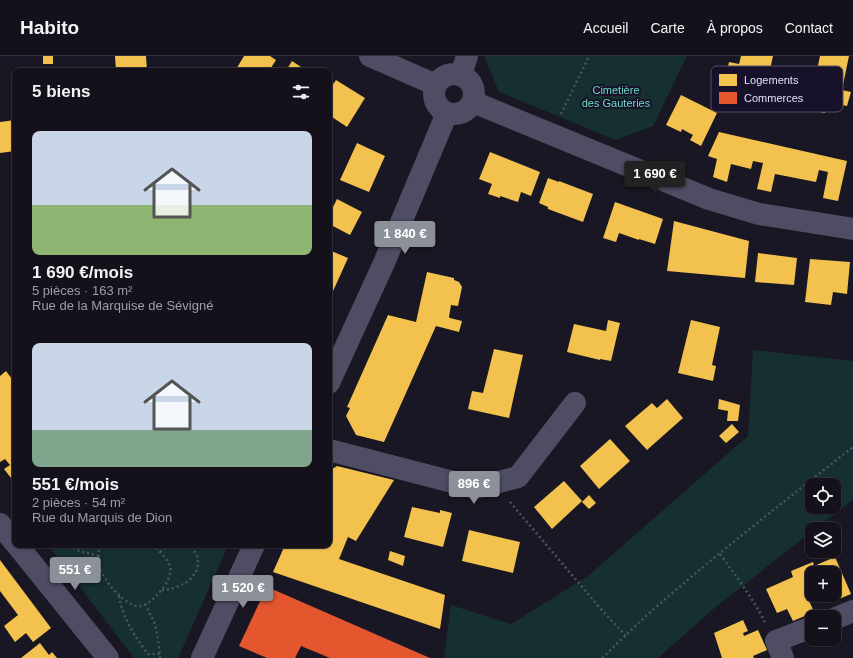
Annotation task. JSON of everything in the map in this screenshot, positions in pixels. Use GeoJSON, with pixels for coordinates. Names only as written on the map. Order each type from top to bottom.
{"type":"FeatureCollection","features":[{"type":"Feature","properties":{"kind":"street"},"geometry":{"type":"LineString","coordinates":[[370,56],[436,85]]}},
{"type":"Feature","properties":{"kind":"street"},"geometry":{"type":"LineString","coordinates":[[464,65],[467,78],[472,83],[474,89],[475,95],[473,102],[470,107],[459,114],[447,113],[441,109],[434,98],[436,85],[444,76],[456,73],[464,65]]}},
{"type":"Feature","properties":{"kind":"street"},"geometry":{"type":"LineString","coordinates":[[473,102],[709,199],[759,214],[853,229]]}},
{"type":"Feature","properties":{"kind":"street"},"geometry":{"type":"LineString","coordinates":[[332,376],[384,263],[447,113]]}},
{"type":"Feature","properties":{"kind":"street"},"geometry":{"type":"LineString","coordinates":[[332,451],[476,488],[518,477],[575,402]]}},
{"type":"Feature","properties":{"kind":"street"},"geometry":{"type":"LineString","coordinates":[[0,524],[12,539]]}},
{"type":"Feature","properties":{"kind":"street"},"geometry":{"type":"LineString","coordinates":[[19,548],[108,658]]}},
{"type":"Feature","properties":{"kind":"street"},"geometry":{"type":"LineString","coordinates":[[202,658],[253,548]]}},
{"type":"Feature","properties":{"kind":"street"},"geometry":{"type":"LineString","coordinates":[[841,616],[853,611]]}},
{"type":"Feature","properties":{"kind":"street"},"geometry":{"type":"LineString","coordinates":[[779,650],[805,632]]}},
{"type":"Feature","properties":{"kind":"path"},"geometry":{"type":"LineString","coordinates":[[551,134],[589,56]]}},
{"type":"Feature","properties":{"kind":"path"},"geometry":{"type":"LineString","coordinates":[[602,658],[654,609],[753,526],[853,447]]}},
{"type":"Feature","properties":{"kind":"path"},"geometry":{"type":"LineString","coordinates":[[494,483],[600,608],[626,636]]}},
{"type":"Feature","properties":{"kind":"path"},"geometry":{"type":"LineString","coordinates":[[73,548],[79,552],[99,556]]}},
{"type":"Feature","properties":{"kind":"path"},"geometry":{"type":"LineString","coordinates":[[99,548],[100,567],[104,576],[119,596],[127,602],[139,606],[145,604],[162,590],[170,576],[170,567],[156,548]]}},
{"type":"Feature","properties":{"kind":"path"},"geometry":{"type":"LineString","coordinates":[[160,552],[165,548]]}},
{"type":"Feature","properties":{"kind":"path"},"geometry":{"type":"LineString","coordinates":[[162,590],[177,587],[188,580],[195,573],[198,565],[198,556],[192,548]]}},
{"type":"Feature","properties":{"kind":"path"},"geometry":{"type":"LineString","coordinates":[[720,554],[756,604],[779,650]]}},
{"type":"Feature","properties":{"kind":"path"},"geometry":{"type":"LineString","coordinates":[[119,596],[121,608],[139,643],[148,654],[160,654]]}},
{"type":"Feature","properties":{"kind":"path"},"geometry":{"type":"LineString","coordinates":[[145,604],[156,630],[160,658]]}},
{"type":"Feature","properties":{"kind":"green space","name":"Cimetière des Gauteries"},"geometry":{"type":"Polygon","coordinates":[[[486,56],[687,56],[653,126],[616,140],[499,92],[485,58],[486,56]]]}},
{"type":"Feature","properties":{"kind":"green space"},"geometry":{"type":"Polygon","coordinates":[[[753,350],[853,361],[853,500],[841,509],[841,478],[805,478],[805,514],[835,514],[824,522],[805,522],[805,537],[711,611],[658,658],[444,658],[451,605],[511,624],[588,576],[748,436],[753,350]]]}},
{"type":"Feature","properties":{"kind":"green space"},"geometry":{"type":"Polygon","coordinates":[[[50,548],[227,548],[178,658],[134,658],[50,548]]]}},
{"type":"Feature","properties":{"kind":"building: Logements"},"geometry":{"type":"Polygon","coordinates":[[[43,56],[53,56],[53,64],[43,64],[43,56]]]}},
{"type":"Feature","properties":{"kind":"building: Logements"},"geometry":{"type":"Polygon","coordinates":[[[115,56],[146,56],[147,68],[116,68],[115,56]]]}},
{"type":"Feature","properties":{"kind":"building: Logements"},"geometry":{"type":"Polygon","coordinates":[[[244,56],[270,56],[276,60],[271,68],[237,68],[244,56]]]}},
{"type":"Feature","properties":{"kind":"building: Logements"},"geometry":{"type":"Polygon","coordinates":[[[741,56],[773,56],[771,66],[728,66],[729,62],[739,64],[741,56]]]}},
{"type":"Feature","properties":{"kind":"building: Logements"},"geometry":{"type":"Polygon","coordinates":[[[820,56],[849,56],[843,85],[843,66],[818,66],[820,56]]]}},
{"type":"Feature","properties":{"kind":"building: Logements"},"geometry":{"type":"Polygon","coordinates":[[[292,61],[302,68],[288,68],[292,61]]]}},
{"type":"Feature","properties":{"kind":"building: Logements"},"geometry":{"type":"Polygon","coordinates":[[[336,80],[365,98],[347,127],[332,117],[332,86],[336,80]]]}},
{"type":"Feature","properties":{"kind":"building: Logements"},"geometry":{"type":"Polygon","coordinates":[[[843,90],[851,92],[847,106],[843,105],[843,90]]]}},
{"type":"Feature","properties":{"kind":"building: Logements"},"geometry":{"type":"Polygon","coordinates":[[[681,95],[711,110],[711,112],[717,113],[701,146],[690,140],[693,135],[682,129],[681,132],[666,125],[681,95]]]}},
{"type":"Feature","properties":{"kind":"building: Logements"},"geometry":{"type":"Polygon","coordinates":[[[12,120],[12,151],[0,153],[0,122],[12,120]]]}},
{"type":"Feature","properties":{"kind":"building: Logements"},"geometry":{"type":"Polygon","coordinates":[[[719,132],[847,161],[838,201],[823,198],[828,172],[819,170],[816,182],[775,174],[771,192],[757,189],[763,163],[753,161],[751,169],[731,164],[727,182],[713,177],[717,159],[708,156],[719,132]]]}},
{"type":"Feature","properties":{"kind":"building: Logements"},"geometry":{"type":"Polygon","coordinates":[[[357,143],[385,156],[369,192],[340,180],[357,143]]]}},
{"type":"Feature","properties":{"kind":"building: Logements"},"geometry":{"type":"Polygon","coordinates":[[[490,152],[540,172],[531,196],[521,192],[518,202],[488,194],[492,184],[479,179],[490,152]]]}},
{"type":"Feature","properties":{"kind":"building: Logements"},"geometry":{"type":"Polygon","coordinates":[[[548,178],[593,194],[583,222],[548,209],[548,207],[539,203],[548,178]]]}},
{"type":"Feature","properties":{"kind":"building: Logements"},"geometry":{"type":"Polygon","coordinates":[[[337,199],[362,212],[350,235],[332,226],[332,209],[337,199]]]}},
{"type":"Feature","properties":{"kind":"building: Logements"},"geometry":{"type":"Polygon","coordinates":[[[615,202],[663,219],[655,244],[619,233],[616,242],[603,238],[615,202]]]}},
{"type":"Feature","properties":{"kind":"building: Logements"},"geometry":{"type":"Polygon","coordinates":[[[674,221],[749,241],[745,278],[667,271],[674,221]]]}},
{"type":"Feature","properties":{"kind":"building: Logements"},"geometry":{"type":"Polygon","coordinates":[[[332,251],[348,258],[332,293],[332,251]]]}},
{"type":"Feature","properties":{"kind":"building: Logements"},"geometry":{"type":"Polygon","coordinates":[[[758,253],[797,258],[794,285],[755,282],[758,253]]]}},
{"type":"Feature","properties":{"kind":"building: Logements"},"geometry":{"type":"Polygon","coordinates":[[[810,259],[850,262],[847,294],[833,292],[831,305],[805,302],[810,259]]]}},
{"type":"Feature","properties":{"kind":"building: Logements"},"geometry":{"type":"Polygon","coordinates":[[[427,272],[454,278],[454,280],[459,282],[462,287],[458,306],[451,305],[449,317],[462,321],[459,332],[436,326],[384,442],[356,435],[346,416],[350,408],[347,407],[388,315],[416,322],[427,272]]]}},
{"type":"Feature","properties":{"kind":"building: Logements"},"geometry":{"type":"Polygon","coordinates":[[[608,320],[620,323],[611,361],[600,360],[567,352],[574,324],[606,331],[608,320]]]}},
{"type":"Feature","properties":{"kind":"building: Logements"},"geometry":{"type":"Polygon","coordinates":[[[691,320],[720,327],[712,365],[716,366],[713,381],[678,373],[691,320]]]}},
{"type":"Feature","properties":{"kind":"building: Logements"},"geometry":{"type":"Polygon","coordinates":[[[494,349],[523,355],[509,418],[468,409],[472,391],[483,393],[494,349]]]}},
{"type":"Feature","properties":{"kind":"building: Logements"},"geometry":{"type":"Polygon","coordinates":[[[6,371],[12,379],[12,479],[4,469],[10,465],[5,459],[0,462],[0,376],[6,371]]]}},
{"type":"Feature","properties":{"kind":"building: Logements"},"geometry":{"type":"Polygon","coordinates":[[[667,399],[683,418],[647,450],[625,426],[652,403],[657,408],[667,399]]]}},
{"type":"Feature","properties":{"kind":"building: Logements"},"geometry":{"type":"Polygon","coordinates":[[[719,399],[740,405],[738,421],[727,421],[728,411],[718,409],[719,399]]]}},
{"type":"Feature","properties":{"kind":"building: Logements"},"geometry":{"type":"Polygon","coordinates":[[[732,424],[739,432],[726,443],[719,436],[732,424]]]}},
{"type":"Feature","properties":{"kind":"building: Logements"},"geometry":{"type":"Polygon","coordinates":[[[610,439],[630,461],[599,489],[580,466],[610,439]]]}},
{"type":"Feature","properties":{"kind":"building: Logements"},"geometry":{"type":"Polygon","coordinates":[[[337,466],[394,480],[356,541],[348,537],[339,559],[445,595],[440,629],[273,572],[284,548],[332,548],[332,469],[337,466]]]}},
{"type":"Feature","properties":{"kind":"building: Logements"},"geometry":{"type":"Polygon","coordinates":[[[564,481],[582,501],[552,529],[534,507],[564,481]]]}},
{"type":"Feature","properties":{"kind":"building: Logements"},"geometry":{"type":"Polygon","coordinates":[[[589,495],[596,503],[589,509],[582,502],[589,495]]]}},
{"type":"Feature","properties":{"kind":"building: Logements"},"geometry":{"type":"Polygon","coordinates":[[[412,507],[440,513],[440,510],[452,513],[443,547],[404,537],[412,507]]]}},
{"type":"Feature","properties":{"kind":"building: Logements"},"geometry":{"type":"Polygon","coordinates":[[[469,530],[520,542],[513,573],[462,561],[469,530]]]}},
{"type":"Feature","properties":{"kind":"building: Logements"},"geometry":{"type":"Polygon","coordinates":[[[390,551],[405,556],[403,566],[388,560],[390,551]]]}},
{"type":"Feature","properties":{"kind":"building: Logements"},"geometry":{"type":"Polygon","coordinates":[[[835,558],[839,566],[814,566],[835,558]]]}},
{"type":"Feature","properties":{"kind":"building: Logements"},"geometry":{"type":"Polygon","coordinates":[[[0,560],[51,628],[33,642],[26,633],[15,642],[4,626],[18,615],[0,591],[0,560]]]}},
{"type":"Feature","properties":{"kind":"building: Logements"},"geometry":{"type":"Polygon","coordinates":[[[813,562],[814,566],[805,566],[805,602],[810,602],[813,610],[805,610],[805,616],[793,621],[787,609],[777,613],[766,589],[793,577],[791,571],[813,562]]]}},
{"type":"Feature","properties":{"kind":"building: Logements"},"geometry":{"type":"Polygon","coordinates":[[[841,571],[851,594],[841,598],[841,571]]]}},
{"type":"Feature","properties":{"kind":"building: Logements"},"geometry":{"type":"Polygon","coordinates":[[[743,620],[748,631],[743,633],[744,636],[758,630],[767,650],[753,656],[754,658],[722,658],[714,633],[743,620]]]}},
{"type":"Feature","properties":{"kind":"building: Logements"},"geometry":{"type":"Polygon","coordinates":[[[40,643],[49,655],[52,652],[57,658],[21,658],[40,643]]]}},
{"type":"Feature","properties":{"kind":"building: Commerces"},"geometry":{"type":"Polygon","coordinates":[[[267,588],[430,658],[330,658],[301,646],[295,658],[267,658],[239,646],[267,588]]]}}]}
